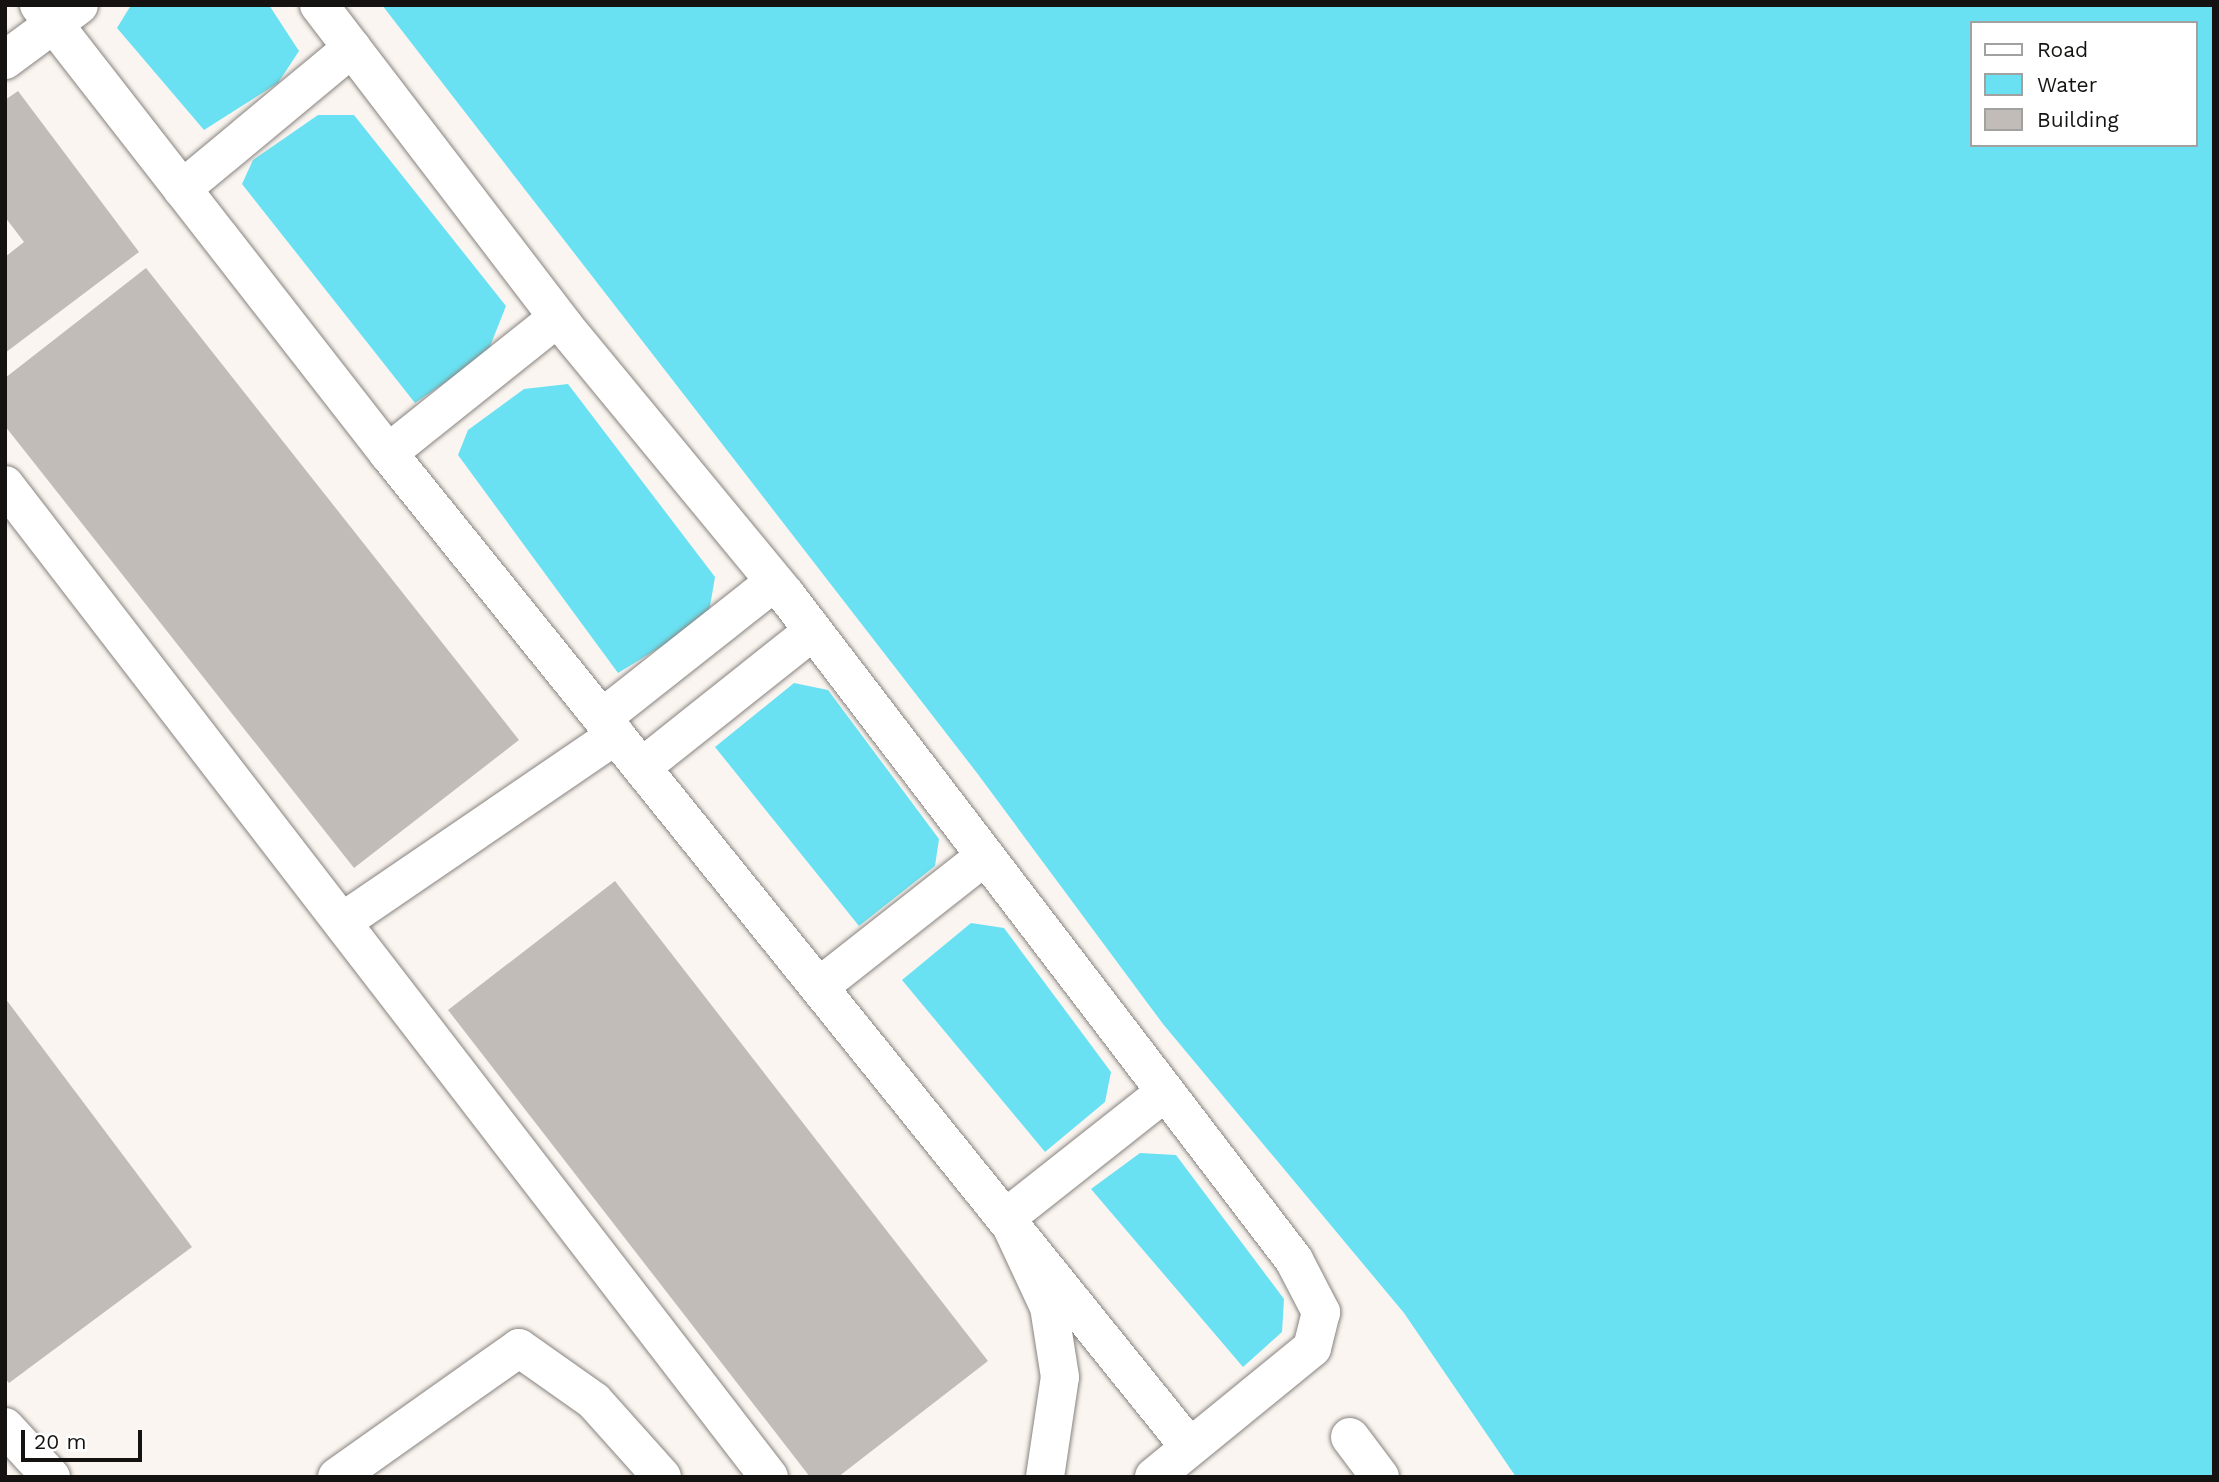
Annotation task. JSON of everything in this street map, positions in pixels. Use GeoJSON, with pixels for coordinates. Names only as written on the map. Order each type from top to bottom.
{"type":"FeatureCollection","features":[{"type":"Feature","properties":{"kind":"lane"},"geometry":{"type":"LineString","coordinates":[[319,5],[557,318],[813,631],[1294,1260],[1321,1312],[1312,1348],[1188,1445],[1154,1477]]}},
{"type":"Feature","properties":{"kind":"lane"},"geometry":{"type":"LineString","coordinates":[[5,60],[57,11],[182,189],[388,453],[1007,1217],[1188,1445]]}},
{"type":"Feature","properties":{"kind":"lane"},"geometry":{"type":"LineString","coordinates":[[182,189],[352,48]]}},
{"type":"Feature","properties":{"kind":"lane"},"geometry":{"type":"LineString","coordinates":[[388,453],[557,318]]}},
{"type":"Feature","properties":{"kind":"lane"},"geometry":{"type":"LineString","coordinates":[[6,486],[345,920],[769,1477]]}},
{"type":"Feature","properties":{"kind":"lane"},"geometry":{"type":"LineString","coordinates":[[345,920],[609,727],[774,582]]}},
{"type":"Feature","properties":{"kind":"lane"},"geometry":{"type":"LineString","coordinates":[[642,767],[813,631]]}},
{"type":"Feature","properties":{"kind":"lane"},"geometry":{"type":"LineString","coordinates":[[820,986],[985,856]]}},
{"type":"Feature","properties":{"kind":"lane"},"geometry":{"type":"LineString","coordinates":[[1007,1217],[1166,1092]]}},
{"type":"Feature","properties":{"kind":"lane"},"geometry":{"type":"LineString","coordinates":[[1007,1217],[1049,1307],[1060,1377],[1045,1477]]}},
{"type":"Feature","properties":{"kind":"lane"},"geometry":{"type":"LineString","coordinates":[[337,1477],[519,1348],[594,1401],[662,1477]]}},
{"type":"Feature","properties":{"kind":"lane"},"geometry":{"type":"LineString","coordinates":[[5,1427],[51,1477]]}},
{"type":"Feature","properties":{"kind":"lane"},"geometry":{"type":"LineString","coordinates":[[1350,1437],[1380,1477]]}},
{"type":"Feature","properties":{"kind":"water"},"geometry":{"type":"Polygon","coordinates":[[[131,5],[269,5],[299,51],[278,83],[204,130],[117,28],[131,5]]]}},
{"type":"Feature","properties":{"kind":"water"},"geometry":{"type":"Polygon","coordinates":[[[382,5],[2214,5],[2214,1477],[1516,1477],[1404,1313],[1163,1024],[977,773],[382,5]]]}},
{"type":"Feature","properties":{"kind":"water"},"geometry":{"type":"Polygon","coordinates":[[[318,115],[354,115],[506,306],[487,354],[415,403],[242,184],[253,160],[318,115]]]}},
{"type":"Feature","properties":{"kind":"water"},"geometry":{"type":"Polygon","coordinates":[[[568,384],[715,577],[708,618],[618,673],[458,455],[468,430],[524,389],[568,384]]]}},
{"type":"Feature","properties":{"kind":"water"},"geometry":{"type":"Polygon","coordinates":[[[794,683],[828,690],[939,839],[935,866],[859,926],[715,747],[794,683]]]}},
{"type":"Feature","properties":{"kind":"water"},"geometry":{"type":"Polygon","coordinates":[[[971,923],[1004,928],[1111,1072],[1105,1102],[1045,1152],[902,980],[971,923]]]}},
{"type":"Feature","properties":{"kind":"water"},"geometry":{"type":"Polygon","coordinates":[[[1140,1153],[1176,1155],[1284,1299],[1282,1332],[1243,1367],[1091,1189],[1140,1153]]]}},
{"type":"Feature","properties":{"kind":"building"},"geometry":{"type":"Polygon","coordinates":[[[18,91],[139,252],[5,353],[5,257],[24,242],[5,217],[5,100],[18,91]]]}},
{"type":"Feature","properties":{"kind":"building"},"geometry":{"type":"Polygon","coordinates":[[[146,268],[519,740],[354,868],[5,426],[5,378],[146,268]]]}},
{"type":"Feature","properties":{"kind":"building"},"geometry":{"type":"Polygon","coordinates":[[[615,881],[988,1361],[838,1477],[810,1477],[448,1010],[615,881]]]}},
{"type":"Feature","properties":{"kind":"building"},"geometry":{"type":"Polygon","coordinates":[[[5,998],[192,1247],[9,1383],[5,1378],[5,998]]]}}]}
